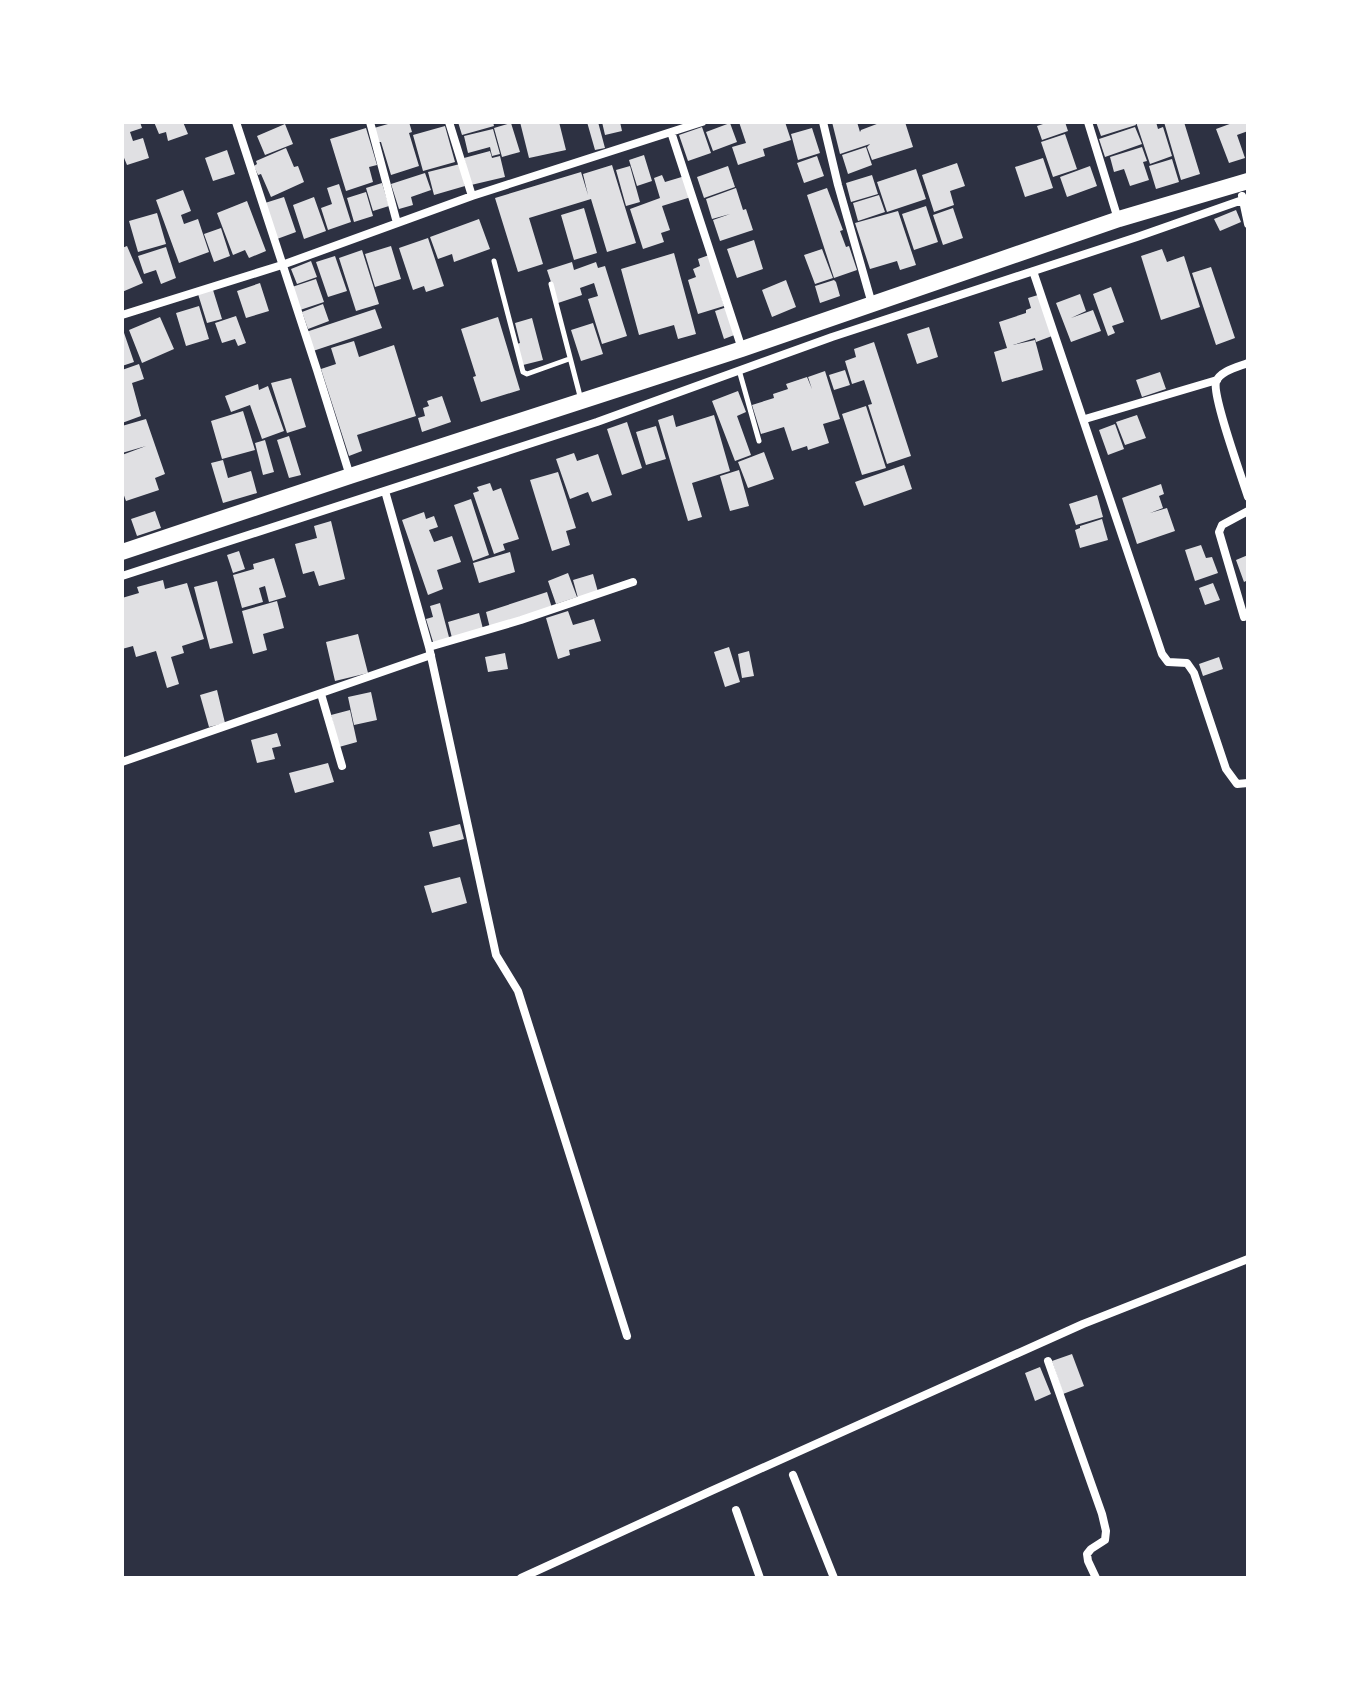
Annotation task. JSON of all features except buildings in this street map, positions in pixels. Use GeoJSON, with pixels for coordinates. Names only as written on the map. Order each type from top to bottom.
{"type":"FeatureCollection","features":[{"type":"Feature","properties":{"kind":"main road"},"geometry":{"type":"LineString","coordinates":[[122,552],[742,349],[1119,219],[1244,190]]}},
{"type":"Feature","properties":{"kind":"street"},"geometry":{"type":"LineString","coordinates":[[236,122],[350,476]]}},
{"type":"Feature","properties":{"kind":"street"},"geometry":{"type":"LineString","coordinates":[[370,122],[397,223]]}},
{"type":"Feature","properties":{"kind":"street"},"geometry":{"type":"LineString","coordinates":[[449,122],[472,196]]}},
{"type":"Feature","properties":{"kind":"street"},"geometry":{"type":"LineString","coordinates":[[122,315],[282,265],[472,196],[702,122]]}},
{"type":"Feature","properties":{"kind":"street"},"geometry":{"type":"LineString","coordinates":[[823,122],[872,305]]}},
{"type":"Feature","properties":{"kind":"street"},"geometry":{"type":"LineString","coordinates":[[1088,122],[1119,219]]}},
{"type":"Feature","properties":{"kind":"street"},"geometry":{"type":"LineString","coordinates":[[671,132],[742,349]]}},
{"type":"Feature","properties":{"kind":"street"},"geometry":{"type":"LineString","coordinates":[[122,576],[597,422],[832,337],[1033,271],[1244,190],[1248,224]]}},
{"type":"Feature","properties":{"kind":"street"},"geometry":{"type":"LineString","coordinates":[[1033,271],[1162,654],[1168,662],[1187,663],[1194,673],[1226,769],[1237,784],[1248,783]]}},
{"type":"Feature","properties":{"kind":"street"},"geometry":{"type":"LineString","coordinates":[[1085,419],[1217,380],[1226,372],[1248,363]]}},
{"type":"Feature","properties":{"kind":"street"},"geometry":{"type":"LineString","coordinates":[[1217,380],[1220,408],[1248,497]]}},
{"type":"Feature","properties":{"kind":"street"},"geometry":{"type":"LineString","coordinates":[[385,491],[430,651],[496,955],[518,991],[627,1336]]}},
{"type":"Feature","properties":{"kind":"street"},"geometry":{"type":"LineString","coordinates":[[1244,617],[1219,532],[1222,525],[1248,511]]}},
{"type":"Feature","properties":{"kind":"street"},"geometry":{"type":"LineString","coordinates":[[122,762],[633,582]]}},
{"type":"Feature","properties":{"kind":"street"},"geometry":{"type":"LineString","coordinates":[[321,694],[342,766]]}},
{"type":"Feature","properties":{"kind":"street"},"geometry":{"type":"LineString","coordinates":[[521,1578],[1083,1324],[1248,1259]]}},
{"type":"Feature","properties":{"kind":"street"},"geometry":{"type":"LineString","coordinates":[[1048,1361],[1106,1531],[1105,1540],[1087,1554],[1096,1578]]}},
{"type":"Feature","properties":{"kind":"street"},"geometry":{"type":"LineString","coordinates":[[793,1475],[831,1577]]}},
{"type":"Feature","properties":{"kind":"street"},"geometry":{"type":"LineString","coordinates":[[736,1510],[760,1578]]}},
{"type":"Feature","properties":{"kind":"lane"},"geometry":{"type":"LineString","coordinates":[[494,261],[523,372],[527,374],[569,359]]}},
{"type":"Feature","properties":{"kind":"lane"},"geometry":{"type":"LineString","coordinates":[[551,284],[581,401]]}},
{"type":"Feature","properties":{"kind":"lane"},"geometry":{"type":"LineString","coordinates":[[739,370],[759,441]]}}]}
